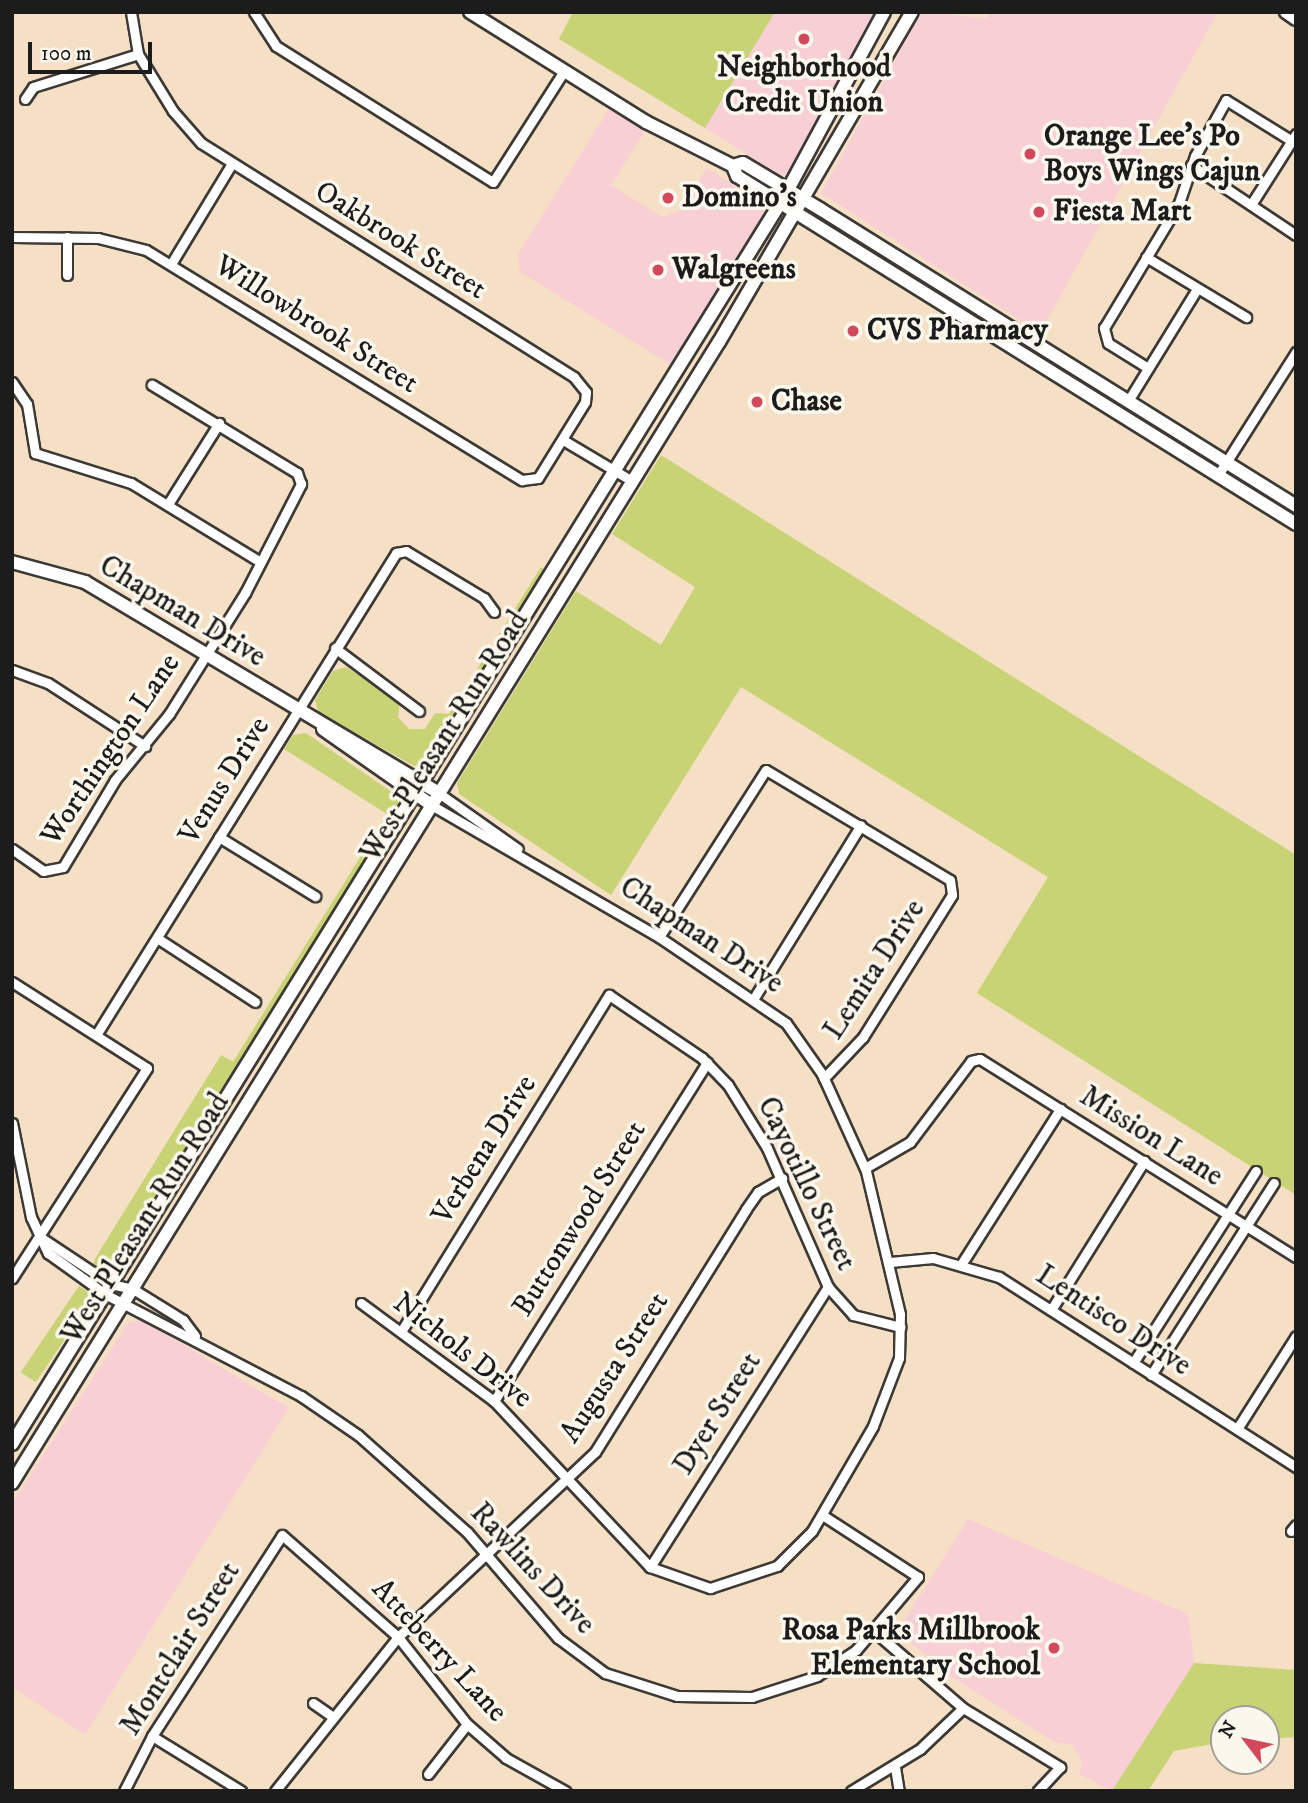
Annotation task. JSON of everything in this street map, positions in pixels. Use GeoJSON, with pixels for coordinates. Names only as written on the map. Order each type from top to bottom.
{"type":"FeatureCollection","features":[{"type":"Feature","properties":{"kind":"main road"},"geometry":{"type":"LineString","coordinates":[[470,12],[564,71],[733,166],[737,176],[1296,524]]}},
{"type":"Feature","properties":{"kind":"main road","name":"West Pleasant Run Road"},"geometry":{"type":"LineString","coordinates":[[12,1444],[788,190],[884,12]]}},
{"type":"Feature","properties":{"kind":"main road","name":"West Pleasant Run Road"},"geometry":{"type":"LineString","coordinates":[[12,1483],[719,342],[798,212],[912,12]]}},
{"type":"Feature","properties":{"kind":"main road"},"geometry":{"type":"LineString","coordinates":[[1286,12],[1296,19]]}},
{"type":"Feature","properties":{"kind":"main road"},"geometry":{"type":"LineString","coordinates":[[864,49],[886,61]]}},
{"type":"Feature","properties":{"kind":"main road"},"geometry":{"type":"LineString","coordinates":[[733,166],[743,163],[805,200],[1296,506]]}},
{"type":"Feature","properties":{"kind":"main road"},"geometry":{"type":"LineString","coordinates":[[904,278],[912,265]]}},
{"type":"Feature","properties":{"kind":"main road"},"geometry":{"type":"LineString","coordinates":[[939,300],[946,286]]}},
{"type":"Feature","properties":{"kind":"main road"},"geometry":{"type":"LineString","coordinates":[[701,330],[719,342]]}},
{"type":"Feature","properties":{"kind":"main road","name":"Chapman Drive"},"geometry":{"type":"LineString","coordinates":[[12,562],[85,582],[317,724],[440,794]]}},
{"type":"Feature","properties":{"kind":"main road"},"geometry":{"type":"LineString","coordinates":[[554,567],[573,579]]}},
{"type":"Feature","properties":{"kind":"main road","name":"Chapman Drive"},"geometry":{"type":"LineString","coordinates":[[317,724],[343,749],[433,806]]}},
{"type":"Feature","properties":{"kind":"main road"},"geometry":{"type":"LineString","coordinates":[[333,926],[351,937]]}},
{"type":"Feature","properties":{"kind":"street","name":"Oakbrook Street"},"geometry":{"type":"LineString","coordinates":[[131,12],[138,54],[182,124],[231,165],[574,377],[587,397],[563,440]]}},
{"type":"Feature","properties":{"kind":"street"},"geometry":{"type":"LineString","coordinates":[[254,12],[276,46],[493,182],[564,71]]}},
{"type":"Feature","properties":{"kind":"street"},"geometry":{"type":"LineString","coordinates":[[25,99],[33,87],[138,54]]}},
{"type":"Feature","properties":{"kind":"street"},"geometry":{"type":"LineString","coordinates":[[1148,368],[1103,333],[1179,203],[1191,166],[1226,100],[1294,137],[1252,203]]}},
{"type":"Feature","properties":{"kind":"street"},"geometry":{"type":"LineString","coordinates":[[171,264],[231,165]]}},
{"type":"Feature","properties":{"kind":"street"},"geometry":{"type":"LineString","coordinates":[[1191,166],[1252,203],[1296,235]]}},
{"type":"Feature","properties":{"kind":"street","name":"Willowbrook Street"},"geometry":{"type":"LineString","coordinates":[[12,237],[67,237],[128,243],[171,264],[516,478],[538,478],[563,440]]}},
{"type":"Feature","properties":{"kind":"street"},"geometry":{"type":"LineString","coordinates":[[67,237],[67,275]]}},
{"type":"Feature","properties":{"kind":"street"},"geometry":{"type":"LineString","coordinates":[[1146,257],[1246,317]]}},
{"type":"Feature","properties":{"kind":"street"},"geometry":{"type":"LineString","coordinates":[[1128,401],[1197,289]]}},
{"type":"Feature","properties":{"kind":"street"},"geometry":{"type":"LineString","coordinates":[[1218,475],[1296,352]]}},
{"type":"Feature","properties":{"kind":"street"},"geometry":{"type":"LineString","coordinates":[[12,382],[27,404],[35,453],[111,475],[168,504],[260,561]]}},
{"type":"Feature","properties":{"kind":"street"},"geometry":{"type":"LineString","coordinates":[[152,385],[219,423],[168,504]]}},
{"type":"Feature","properties":{"kind":"street","name":"Worthington Lane"},"geometry":{"type":"LineString","coordinates":[[12,849],[55,873],[115,780],[145,746],[205,655],[301,485],[297,473],[219,423]]}},
{"type":"Feature","properties":{"kind":"street"},"geometry":{"type":"LineString","coordinates":[[563,440],[632,481]]}},
{"type":"Feature","properties":{"kind":"street","name":"Venus Drive"},"geometry":{"type":"LineString","coordinates":[[96,1035],[396,552],[406,551],[473,592],[494,612]]}},
{"type":"Feature","properties":{"kind":"street"},"geometry":{"type":"LineString","coordinates":[[334,648],[419,711]]}},
{"type":"Feature","properties":{"kind":"street"},"geometry":{"type":"LineString","coordinates":[[12,670],[48,683],[145,746]]}},
{"type":"Feature","properties":{"kind":"street"},"geometry":{"type":"LineString","coordinates":[[659,937],[758,778],[774,772],[861,825],[754,998]]}},
{"type":"Feature","properties":{"kind":"street","name":"Chapman Drive"},"geometry":{"type":"LineString","coordinates":[[440,794],[524,855]]}},
{"type":"Feature","properties":{"kind":"street","name":"Chapman Drive"},"geometry":{"type":"LineString","coordinates":[[433,806],[524,855],[754,998],[786,1023],[824,1078],[865,1168],[890,1262],[900,1327],[898,1358],[873,1426],[822,1515]]}},
{"type":"Feature","properties":{"kind":"street","name":"Lemita Drive"},"geometry":{"type":"LineString","coordinates":[[824,1078],[863,1037],[952,895],[950,880],[861,825]]}},
{"type":"Feature","properties":{"kind":"street"},"geometry":{"type":"LineString","coordinates":[[219,837],[315,896]]}},
{"type":"Feature","properties":{"kind":"street"},"geometry":{"type":"LineString","coordinates":[[157,938],[255,1003]]}},
{"type":"Feature","properties":{"kind":"street"},"geometry":{"type":"LineString","coordinates":[[12,982],[147,1068],[12,1278]]}},
{"type":"Feature","properties":{"kind":"street","name":"Cayotillo Street"},"geometry":{"type":"LineString","coordinates":[[609,995],[707,1063],[756,1126],[782,1178],[828,1287],[853,1315],[900,1327]]}},
{"type":"Feature","properties":{"kind":"street","name":"Verbena Drive"},"geometry":{"type":"LineString","coordinates":[[402,1330],[609,995]]}},
{"type":"Feature","properties":{"kind":"street","name":"Mission Lane"},"geometry":{"type":"LineString","coordinates":[[865,1168],[910,1142],[971,1061],[979,1059],[1296,1258]]}},
{"type":"Feature","properties":{"kind":"street","name":"Buttonwood Street"},"geometry":{"type":"LineString","coordinates":[[494,1401],[707,1063]]}},
{"type":"Feature","properties":{"kind":"street"},"geometry":{"type":"LineString","coordinates":[[962,1263],[1060,1109]]}},
{"type":"Feature","properties":{"kind":"street","name":"Rawlins Drive"},"geometry":{"type":"LineString","coordinates":[[12,1123],[40,1237],[69,1271],[108,1289],[124,1303],[196,1338],[358,1435],[488,1555],[571,1651],[604,1673],[660,1693],[735,1698],[796,1685],[875,1632],[918,1577],[822,1515]]}},
{"type":"Feature","properties":{"kind":"street"},"geometry":{"type":"LineString","coordinates":[[1051,1310],[1144,1161]]}},
{"type":"Feature","properties":{"kind":"street"},"geometry":{"type":"LineString","coordinates":[[1133,1363],[1256,1171]]}},
{"type":"Feature","properties":{"kind":"street","name":"Augusta Street"},"geometry":{"type":"LineString","coordinates":[[275,1791],[330,1715],[398,1637],[488,1555],[595,1451],[758,1192],[782,1178]]}},
{"type":"Feature","properties":{"kind":"street"},"geometry":{"type":"LineString","coordinates":[[1152,1375],[1274,1183]]}},
{"type":"Feature","properties":{"kind":"street","name":"Lentisco Drive"},"geometry":{"type":"LineString","coordinates":[[890,1262],[933,1258],[962,1263],[1051,1310],[1296,1467]]}},
{"type":"Feature","properties":{"kind":"street","name":"Dyer Street"},"geometry":{"type":"LineString","coordinates":[[650,1567],[828,1287]]}},
{"type":"Feature","properties":{"kind":"street","name":"Rawlins Drive"},"geometry":{"type":"LineString","coordinates":[[108,1289],[133,1289],[183,1320],[196,1338]]}},
{"type":"Feature","properties":{"kind":"street","name":"Nichols Drive"},"geometry":{"type":"LineString","coordinates":[[361,1303],[402,1330],[494,1401],[569,1477],[650,1567],[710,1588],[752,1579],[789,1557],[822,1515]]}},
{"type":"Feature","properties":{"kind":"street"},"geometry":{"type":"LineString","coordinates":[[1237,1429],[1296,1336]]}},
{"type":"Feature","properties":{"kind":"street","name":"Atteberry Lane"},"geometry":{"type":"LineString","coordinates":[[282,1535],[398,1637],[467,1724],[506,1758],[552,1789],[565,1791]]}},
{"type":"Feature","properties":{"kind":"street","name":"Montclair Street"},"geometry":{"type":"LineString","coordinates":[[124,1791],[152,1735],[282,1535]]}},
{"type":"Feature","properties":{"kind":"street"},"geometry":{"type":"LineString","coordinates":[[875,1632],[963,1708],[1060,1767],[1038,1791]]}},
{"type":"Feature","properties":{"kind":"street"},"geometry":{"type":"LineString","coordinates":[[313,1703],[330,1715]]}},
{"type":"Feature","properties":{"kind":"street"},"geometry":{"type":"LineString","coordinates":[[851,1791],[895,1767],[963,1708]]}},
{"type":"Feature","properties":{"kind":"street"},"geometry":{"type":"LineString","coordinates":[[428,1774],[467,1724]]}},
{"type":"Feature","properties":{"kind":"street"},"geometry":{"type":"LineString","coordinates":[[152,1735],[241,1791]]}},
{"type":"Feature","properties":{"kind":"street"},"geometry":{"type":"LineString","coordinates":[[895,1767],[899,1791]]}},
{"type":"Feature","properties":{"kind":"shaded area"},"geometry":{"type":"Polygon","coordinates":[[[775,12],[875,12],[789,173],[781,175],[705,128],[775,12]]]}},
{"type":"Feature","properties":{"kind":"shaded area"},"geometry":{"type":"Polygon","coordinates":[[[922,12],[986,18],[990,12],[1218,12],[1040,333],[821,193],[922,12]]]}},
{"type":"Feature","properties":{"kind":"shaded area"},"geometry":{"type":"Polygon","coordinates":[[[609,109],[645,131],[611,185],[662,217],[680,211],[707,168],[768,206],[671,365],[520,272],[518,254],[609,109]]]}},
{"type":"Feature","properties":{"kind":"shaded area"},"geometry":{"type":"Polygon","coordinates":[[[142,1320],[289,1408],[85,1735],[12,1687],[12,1504],[128,1323],[142,1320]]]}},
{"type":"Feature","properties":{"kind":"shaded area","name":"Rosa Parks Millbrook Elementary School"},"geometry":{"type":"Polygon","coordinates":[[[968,1519],[1188,1614],[1194,1663],[1112,1791],[1079,1774],[1082,1762],[1073,1745],[1054,1742],[957,1680],[897,1632],[968,1519]]]}},
{"type":"Feature","properties":{"kind":"green space"},"geometry":{"type":"Polygon","coordinates":[[[573,12],[775,12],[705,128],[559,39],[573,12]]]}},
{"type":"Feature","properties":{"kind":"green space"},"geometry":{"type":"Polygon","coordinates":[[[661,455],[1296,855],[1296,1195],[977,993],[1048,877],[741,687],[611,895],[459,794],[457,783],[576,591],[661,645],[695,587],[612,534],[661,455]]]}},
{"type":"Feature","properties":{"kind":"green space"},"geometry":{"type":"Polygon","coordinates":[[[541,567],[545,570],[425,764],[414,766],[318,712],[315,700],[333,671],[346,667],[400,701],[398,717],[409,729],[425,729],[435,713],[449,714],[541,567]]]}},
{"type":"Feature","properties":{"kind":"green space"},"geometry":{"type":"Polygon","coordinates":[[[306,733],[396,795],[399,805],[108,1274],[93,1264],[96,1257],[221,1055],[233,1062],[387,814],[284,749],[293,735],[306,733]]]}},
{"type":"Feature","properties":{"kind":"green space"},"geometry":{"type":"Polygon","coordinates":[[[79,1286],[94,1296],[36,1382],[21,1372],[79,1286]]]}},
{"type":"Feature","properties":{"kind":"green space"},"geometry":{"type":"Polygon","coordinates":[[[1194,1663],[1296,1670],[1296,1737],[1280,1738],[1280,1705],[1210,1705],[1210,1745],[1174,1751],[1148,1791],[1112,1791],[1194,1663]]]}},
{"type":"Feature","properties":{"kind":"place","name":"Neighborhood Credit Union"},"geometry":{"type":"Point","coordinates":[804,39]}},
{"type":"Feature","properties":{"kind":"place","name":"Orange Lee's Po Boys Wings Cajun"},"geometry":{"type":"Point","coordinates":[1030,154]}},
{"type":"Feature","properties":{"kind":"place","name":"Domino's"},"geometry":{"type":"Point","coordinates":[668,198]}},
{"type":"Feature","properties":{"kind":"place","name":"Fiesta Mart"},"geometry":{"type":"Point","coordinates":[1039,212]}},
{"type":"Feature","properties":{"kind":"place","name":"Walgreens"},"geometry":{"type":"Point","coordinates":[658,270]}},
{"type":"Feature","properties":{"kind":"place","name":"CVS Pharmacy"},"geometry":{"type":"Point","coordinates":[853,331]}},
{"type":"Feature","properties":{"kind":"place","name":"Chase"},"geometry":{"type":"Point","coordinates":[757,402]}},
{"type":"Feature","properties":{"kind":"place","name":"Rosa Parks Millbrook Elementary School"},"geometry":{"type":"Point","coordinates":[1054,1648]}}]}
